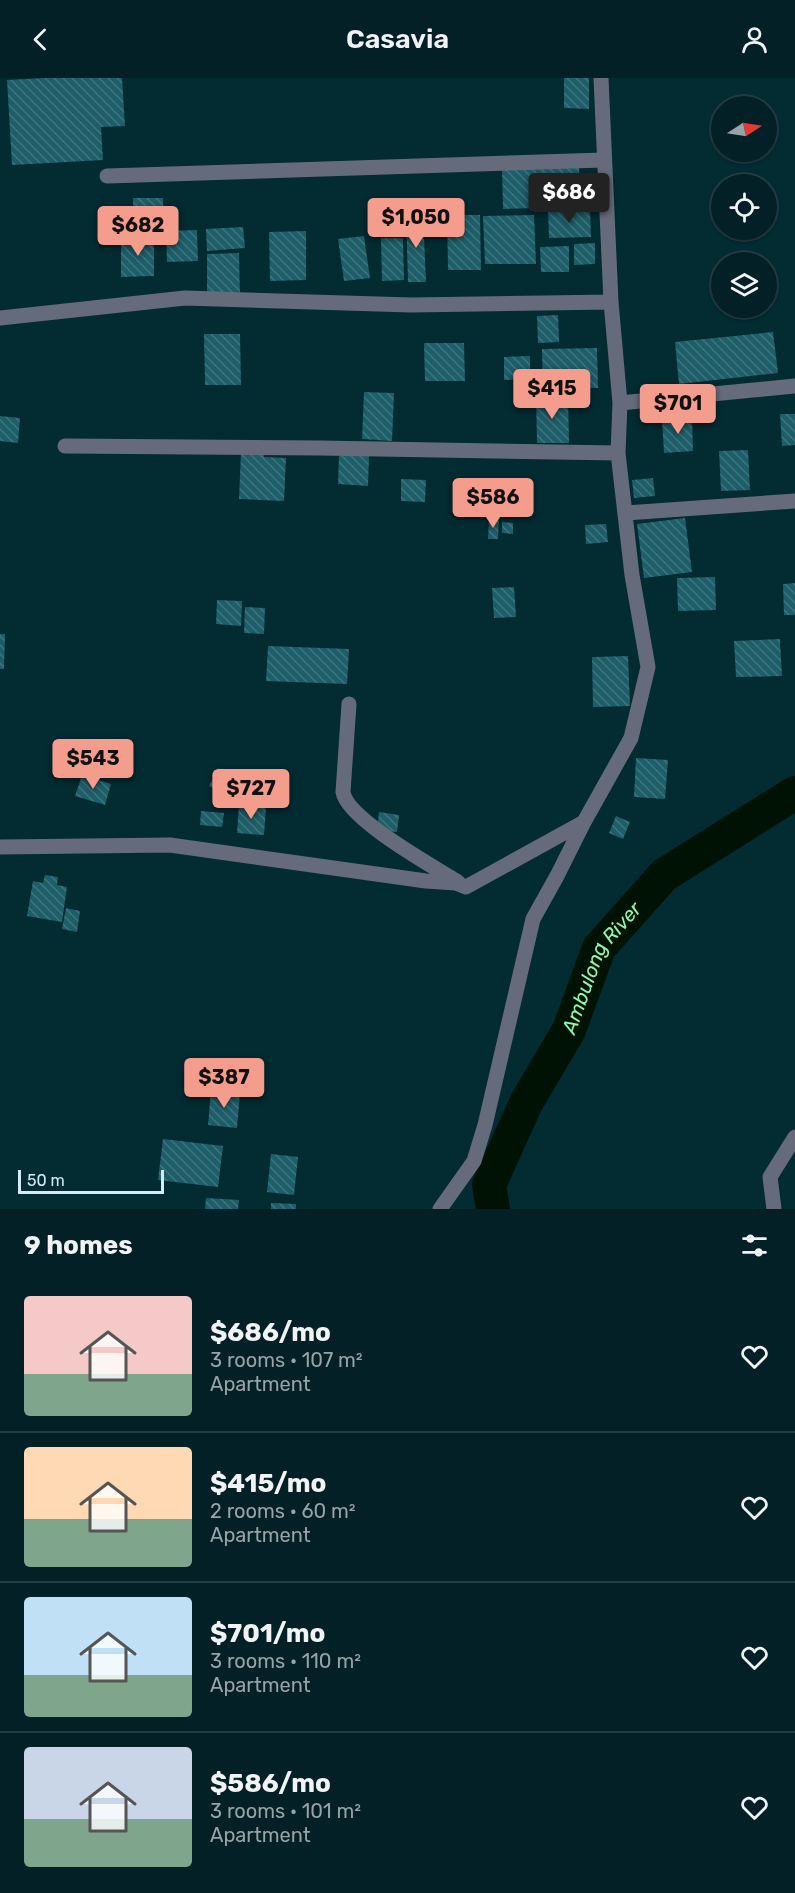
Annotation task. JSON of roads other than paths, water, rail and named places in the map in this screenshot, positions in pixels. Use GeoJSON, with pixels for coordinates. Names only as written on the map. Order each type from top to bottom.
{"type":"FeatureCollection","features":[{"type":"Feature","properties":{"kind":"street"},"geometry":{"type":"LineString","coordinates":[[440,1209],[474,1161],[485,1125],[532,919],[631,738],[648,667],[632,574],[618,453],[620,403],[611,302],[601,78]]}},
{"type":"Feature","properties":{"kind":"street"},"geometry":{"type":"LineString","coordinates":[[107,176],[604,160]]}},
{"type":"Feature","properties":{"kind":"street"},"geometry":{"type":"LineString","coordinates":[[0,318],[185,298],[411,305],[611,302]]}},
{"type":"Feature","properties":{"kind":"street"},"geometry":{"type":"LineString","coordinates":[[620,403],[795,386]]}},
{"type":"Feature","properties":{"kind":"street"},"geometry":{"type":"LineString","coordinates":[[65,446],[618,453]]}},
{"type":"Feature","properties":{"kind":"street"},"geometry":{"type":"LineString","coordinates":[[626,513],[795,501]]}},
{"type":"Feature","properties":{"kind":"street"},"geometry":{"type":"LineString","coordinates":[[349,704],[344,799],[352,809],[377,830],[466,887]]}},
{"type":"Feature","properties":{"kind":"street"},"geometry":{"type":"LineString","coordinates":[[466,887],[584,822]]}},
{"type":"Feature","properties":{"kind":"street"},"geometry":{"type":"LineString","coordinates":[[0,847],[170,845],[426,881],[456,883],[466,887]]}},
{"type":"Feature","properties":{"kind":"street"},"geometry":{"type":"LineString","coordinates":[[774,1209],[770,1177],[795,1137]]}},
{"type":"Feature","properties":{"kind":"waterway","name":"Ambulong River"},"geometry":{"type":"LineString","coordinates":[[493,1209],[489,1185],[526,1103],[569,1030],[599,948],[664,875],[795,793]]}}]}
